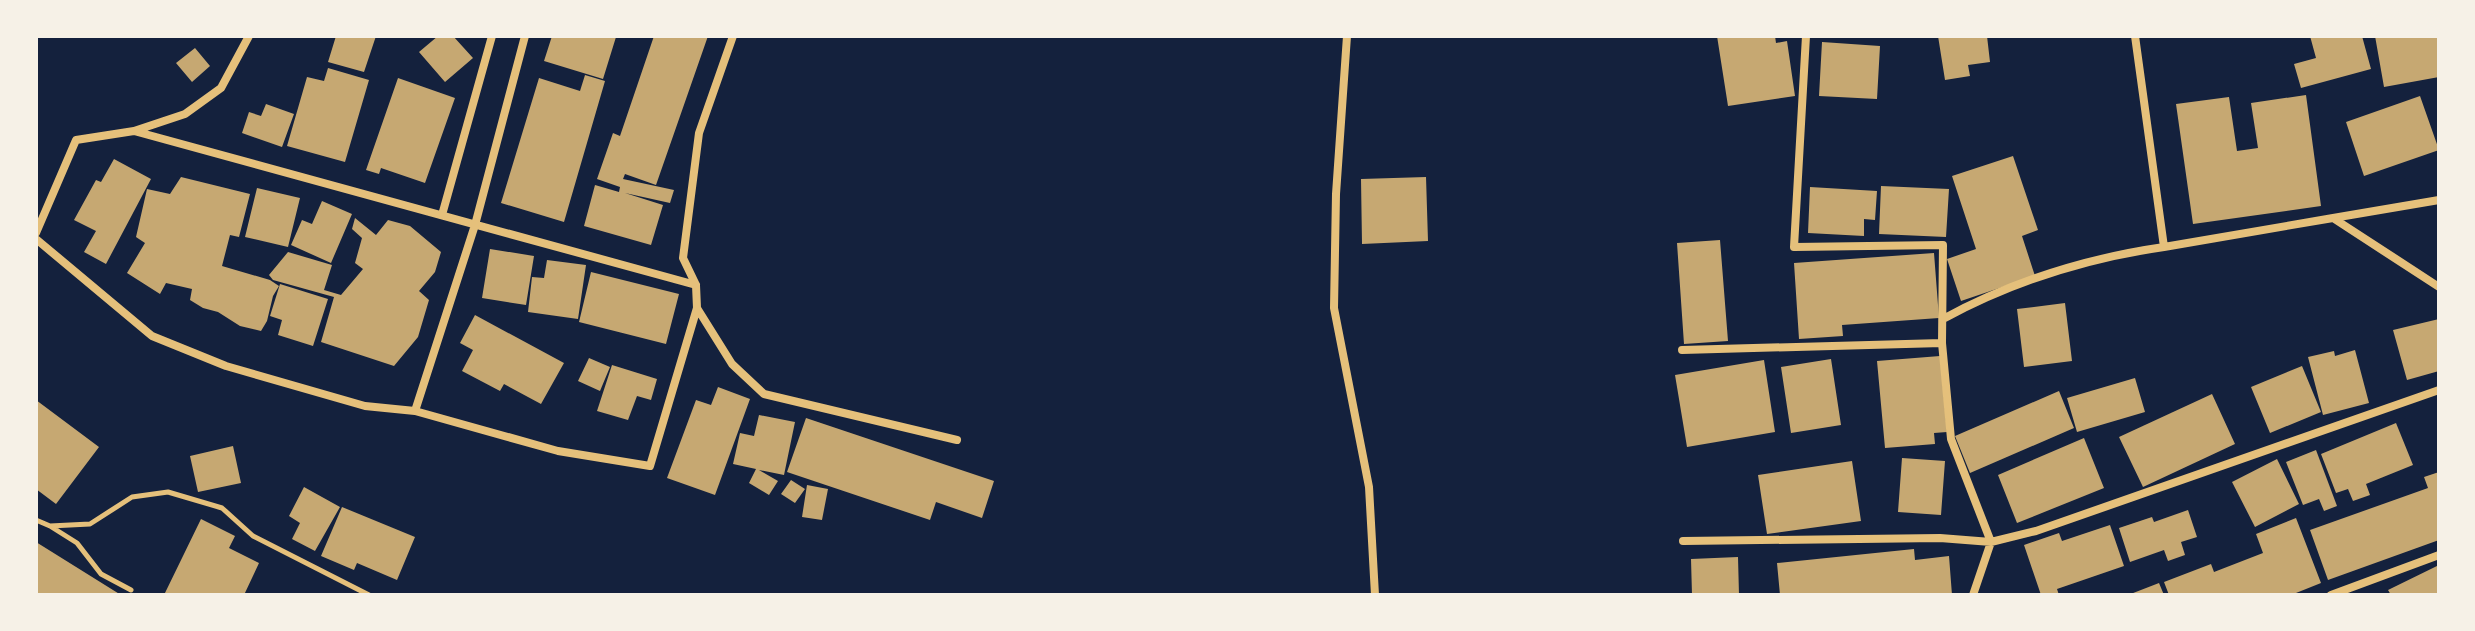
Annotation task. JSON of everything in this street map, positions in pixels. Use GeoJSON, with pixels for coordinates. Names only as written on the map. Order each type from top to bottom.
{"type":"FeatureCollection","features":[{"type":"Feature","properties":{"kind":"street"},"geometry":{"type":"LineString","coordinates":[[249,36],[221,88],[185,114],[134,131],[76,140],[36,236],[152,336],[226,366],[365,406],[415,411],[558,451],[650,466],[697,308],[696,285],[683,258],[699,133],[733,36]]}},
{"type":"Feature","properties":{"kind":"street"},"geometry":{"type":"LineString","coordinates":[[442,215],[492,36]]}},
{"type":"Feature","properties":{"kind":"street"},"geometry":{"type":"LineString","coordinates":[[415,411],[475,225],[525,36]]}},
{"type":"Feature","properties":{"kind":"street"},"geometry":{"type":"LineString","coordinates":[[1347,36],[1336,194],[1334,308],[1369,487],[1375,595]]}},
{"type":"Feature","properties":{"kind":"street"},"geometry":{"type":"LineString","coordinates":[[1806,36],[1794,247],[1943,245],[1942,343],[1951,439],[1991,542],[1973,595]]}},
{"type":"Feature","properties":{"kind":"street"},"geometry":{"type":"LineString","coordinates":[[2135,36],[2164,247]]}},
{"type":"Feature","properties":{"kind":"street"},"geometry":{"type":"LineString","coordinates":[[134,131],[696,285]]}},
{"type":"Feature","properties":{"kind":"street"},"geometry":{"type":"LineString","coordinates":[[1943,319],[1969,305],[2081,262],[2439,200]]}},
{"type":"Feature","properties":{"kind":"street"},"geometry":{"type":"LineString","coordinates":[[2333,218],[2439,287]]}},
{"type":"Feature","properties":{"kind":"street"},"geometry":{"type":"LineString","coordinates":[[697,308],[732,364],[764,394],[957,440]]}},
{"type":"Feature","properties":{"kind":"street"},"geometry":{"type":"LineString","coordinates":[[1682,350],[1942,343]]}},
{"type":"Feature","properties":{"kind":"street"},"geometry":{"type":"LineString","coordinates":[[1683,541],[1940,538],[1991,542],[2036,531],[2439,390]]}},
{"type":"Feature","properties":{"kind":"street"},"geometry":{"type":"LineString","coordinates":[[2331,595],[2439,555]]}},
{"type":"Feature","properties":{"kind":"path"},"geometry":{"type":"LineString","coordinates":[[50,526],[90,524],[132,497],[168,492],[222,508],[253,536],[369,595]]}},
{"type":"Feature","properties":{"kind":"path"},"geometry":{"type":"LineString","coordinates":[[36,520],[77,543],[101,574],[131,590]]}},
{"type":"Feature","properties":{"kind":"building"},"geometry":{"type":"Polygon","coordinates":[[[336,36],[376,36],[364,72],[328,62],[336,36]]]}},
{"type":"Feature","properties":{"kind":"building"},"geometry":{"type":"Polygon","coordinates":[[[438,36],[453,36],[473,58],[445,82],[419,52],[438,36]]]}},
{"type":"Feature","properties":{"kind":"building"},"geometry":{"type":"Polygon","coordinates":[[[552,36],[616,37],[603,79],[544,61],[552,36]]]}},
{"type":"Feature","properties":{"kind":"building"},"geometry":{"type":"Polygon","coordinates":[[[654,36],[708,36],[656,185],[625,174],[623,179],[674,190],[670,203],[625,193],[663,205],[651,245],[584,226],[595,185],[619,192],[620,187],[597,179],[613,133],[620,136],[654,36]]]}},
{"type":"Feature","properties":{"kind":"building"},"geometry":{"type":"Polygon","coordinates":[[[1717,36],[1775,36],[1776,43],[1787,41],[1795,96],[1728,106],[1717,36]]]}},
{"type":"Feature","properties":{"kind":"building"},"geometry":{"type":"Polygon","coordinates":[[[1938,36],[1987,36],[1990,62],[1968,65],[1970,76],[1945,80],[1938,36]]]}},
{"type":"Feature","properties":{"kind":"building"},"geometry":{"type":"Polygon","coordinates":[[[2310,36],[2362,36],[2371,69],[2301,88],[2294,64],[2316,58],[2310,36]]]}},
{"type":"Feature","properties":{"kind":"building"},"geometry":{"type":"Polygon","coordinates":[[[2375,36],[2437,36],[2439,77],[2384,87],[2375,36]]]}},
{"type":"Feature","properties":{"kind":"building"},"geometry":{"type":"Polygon","coordinates":[[[1822,42],[1880,46],[1877,99],[1819,96],[1822,42]]]}},
{"type":"Feature","properties":{"kind":"building"},"geometry":{"type":"Polygon","coordinates":[[[195,48],[210,66],[192,82],[176,63],[195,48]]]}},
{"type":"Feature","properties":{"kind":"building"},"geometry":{"type":"Polygon","coordinates":[[[328,68],[369,80],[345,162],[287,146],[307,77],[324,81],[328,68]]]}},
{"type":"Feature","properties":{"kind":"building"},"geometry":{"type":"Polygon","coordinates":[[[585,75],[605,81],[564,222],[501,203],[539,78],[580,91],[585,75]]]}},
{"type":"Feature","properties":{"kind":"building"},"geometry":{"type":"Polygon","coordinates":[[[398,78],[455,98],[425,183],[381,168],[379,174],[366,170],[398,78]]]}},
{"type":"Feature","properties":{"kind":"building"},"geometry":{"type":"Polygon","coordinates":[[[2306,95],[2321,206],[2193,224],[2176,104],[2229,97],[2237,151],[2258,148],[2251,103],[2306,95]]]}},
{"type":"Feature","properties":{"kind":"building"},"geometry":{"type":"Polygon","coordinates":[[[2420,96],[2439,150],[2364,176],[2346,122],[2420,96]]]}},
{"type":"Feature","properties":{"kind":"building"},"geometry":{"type":"Polygon","coordinates":[[[266,104],[294,114],[282,147],[242,133],[249,112],[261,116],[266,104]]]}},
{"type":"Feature","properties":{"kind":"building"},"geometry":{"type":"Polygon","coordinates":[[[2013,156],[2038,230],[2022,236],[2035,276],[1961,301],[1947,259],[1976,249],[1952,176],[2013,156]]]}},
{"type":"Feature","properties":{"kind":"building"},"geometry":{"type":"Polygon","coordinates":[[[114,159],[151,179],[106,264],[84,252],[96,231],[74,220],[96,180],[101,182],[114,159]]]}},
{"type":"Feature","properties":{"kind":"building"},"geometry":{"type":"Polygon","coordinates":[[[181,177],[250,194],[239,237],[230,235],[222,266],[270,280],[279,286],[261,331],[240,326],[218,312],[203,308],[190,300],[192,289],[166,283],[160,294],[127,273],[145,243],[136,237],[147,189],[170,194],[181,177]]]}},
{"type":"Feature","properties":{"kind":"building"},"geometry":{"type":"Polygon","coordinates":[[[1426,177],[1428,241],[1362,244],[1361,179],[1426,177]]]}},
{"type":"Feature","properties":{"kind":"building"},"geometry":{"type":"Polygon","coordinates":[[[1881,186],[1949,189],[1946,237],[1879,234],[1881,186]]]}},
{"type":"Feature","properties":{"kind":"building"},"geometry":{"type":"Polygon","coordinates":[[[1810,187],[1877,191],[1875,220],[1864,219],[1864,236],[1808,233],[1810,187]]]}},
{"type":"Feature","properties":{"kind":"building"},"geometry":{"type":"Polygon","coordinates":[[[257,188],[300,198],[288,247],[245,237],[257,188]]]}},
{"type":"Feature","properties":{"kind":"building"},"geometry":{"type":"Polygon","coordinates":[[[322,201],[352,214],[331,263],[291,245],[302,220],[312,224],[322,201]]]}},
{"type":"Feature","properties":{"kind":"building"},"geometry":{"type":"Polygon","coordinates":[[[355,218],[376,235],[388,220],[410,226],[441,252],[435,272],[419,291],[429,300],[418,337],[394,366],[321,342],[334,297],[273,280],[269,275],[288,252],[332,265],[324,290],[341,295],[363,269],[355,263],[362,238],[352,229],[355,218]]]}},
{"type":"Feature","properties":{"kind":"building"},"geometry":{"type":"Polygon","coordinates":[[[1720,240],[1728,341],[1684,344],[1677,243],[1720,240]]]}},
{"type":"Feature","properties":{"kind":"building"},"geometry":{"type":"Polygon","coordinates":[[[490,249],[534,256],[526,305],[482,298],[490,249]]]}},
{"type":"Feature","properties":{"kind":"building"},"geometry":{"type":"Polygon","coordinates":[[[1934,253],[1939,318],[1842,325],[1843,336],[1799,339],[1794,263],[1934,253]]]}},
{"type":"Feature","properties":{"kind":"building"},"geometry":{"type":"Polygon","coordinates":[[[547,260],[586,265],[578,319],[528,312],[532,277],[544,278],[547,260]]]}},
{"type":"Feature","properties":{"kind":"building"},"geometry":{"type":"Polygon","coordinates":[[[591,272],[679,294],[666,344],[579,322],[591,272]]]}},
{"type":"Feature","properties":{"kind":"building"},"geometry":{"type":"Polygon","coordinates":[[[280,284],[328,299],[313,346],[278,335],[282,320],[270,316],[280,284]]]}},
{"type":"Feature","properties":{"kind":"building"},"geometry":{"type":"Polygon","coordinates":[[[2065,303],[2072,361],[2024,367],[2017,309],[2065,303]]]}},
{"type":"Feature","properties":{"kind":"building"},"geometry":{"type":"Polygon","coordinates":[[[475,315],[564,363],[541,404],[504,384],[500,391],[462,371],[473,350],[460,343],[475,315]]]}},
{"type":"Feature","properties":{"kind":"building"},"geometry":{"type":"Polygon","coordinates":[[[2439,319],[2439,371],[2407,380],[2393,330],[2439,319]]]}},
{"type":"Feature","properties":{"kind":"building"},"geometry":{"type":"Polygon","coordinates":[[[2355,350],[2369,403],[2323,415],[2308,357],[2334,351],[2335,356],[2355,350]]]}},
{"type":"Feature","properties":{"kind":"building"},"geometry":{"type":"Polygon","coordinates":[[[1940,356],[1947,432],[1934,433],[1935,444],[1885,448],[1877,361],[1940,356]]]}},
{"type":"Feature","properties":{"kind":"building"},"geometry":{"type":"Polygon","coordinates":[[[589,358],[610,367],[600,391],[578,381],[589,358]]]}},
{"type":"Feature","properties":{"kind":"building"},"geometry":{"type":"Polygon","coordinates":[[[1831,359],[1841,425],[1791,433],[1781,367],[1831,359]]]}},
{"type":"Feature","properties":{"kind":"building"},"geometry":{"type":"Polygon","coordinates":[[[1764,360],[1775,432],[1687,447],[1675,375],[1764,360]]]}},
{"type":"Feature","properties":{"kind":"building"},"geometry":{"type":"Polygon","coordinates":[[[612,365],[657,379],[651,400],[637,396],[628,420],[597,411],[612,365]]]}},
{"type":"Feature","properties":{"kind":"building"},"geometry":{"type":"Polygon","coordinates":[[[2302,366],[2321,412],[2270,433],[2251,387],[2302,366]]]}},
{"type":"Feature","properties":{"kind":"building"},"geometry":{"type":"Polygon","coordinates":[[[2135,378],[2145,412],[2077,432],[2067,398],[2135,378]]]}},
{"type":"Feature","properties":{"kind":"building"},"geometry":{"type":"Polygon","coordinates":[[[718,387],[750,399],[715,495],[667,478],[696,400],[711,405],[718,387]]]}},
{"type":"Feature","properties":{"kind":"building"},"geometry":{"type":"Polygon","coordinates":[[[2059,391],[2074,428],[1970,473],[1955,436],[2059,391]]]}},
{"type":"Feature","properties":{"kind":"building"},"geometry":{"type":"Polygon","coordinates":[[[2212,394],[2235,444],[2143,487],[2119,437],[2212,394]]]}},
{"type":"Feature","properties":{"kind":"building"},"geometry":{"type":"Polygon","coordinates":[[[36,400],[99,447],[56,504],[36,489],[36,400]]]}},
{"type":"Feature","properties":{"kind":"building"},"geometry":{"type":"Polygon","coordinates":[[[759,415],[795,422],[784,475],[759,470],[778,481],[769,495],[749,483],[756,469],[733,464],[740,433],[754,436],[759,415]]]}},
{"type":"Feature","properties":{"kind":"building"},"geometry":{"type":"Polygon","coordinates":[[[806,418],[994,481],[982,518],[936,502],[930,520],[787,472],[806,418]]]}},
{"type":"Feature","properties":{"kind":"building"},"geometry":{"type":"Polygon","coordinates":[[[2396,423],[2413,465],[2366,484],[2370,495],[2353,501],[2348,489],[2336,493],[2321,454],[2396,423]]]}},
{"type":"Feature","properties":{"kind":"building"},"geometry":{"type":"Polygon","coordinates":[[[2084,438],[2104,488],[2017,523],[1998,475],[2084,438]]]}},
{"type":"Feature","properties":{"kind":"building"},"geometry":{"type":"Polygon","coordinates":[[[233,446],[241,483],[198,492],[190,456],[233,446]]]}},
{"type":"Feature","properties":{"kind":"building"},"geometry":{"type":"Polygon","coordinates":[[[2316,450],[2337,506],[2324,511],[2319,499],[2303,505],[2286,462],[2316,450]]]}},
{"type":"Feature","properties":{"kind":"building"},"geometry":{"type":"Polygon","coordinates":[[[1902,458],[1945,461],[1941,515],[1898,512],[1902,458]]]}},
{"type":"Feature","properties":{"kind":"building"},"geometry":{"type":"Polygon","coordinates":[[[2277,459],[2299,504],[2255,527],[2232,482],[2277,459]]]}},
{"type":"Feature","properties":{"kind":"building"},"geometry":{"type":"Polygon","coordinates":[[[1852,461],[1861,521],[1767,534],[1758,475],[1852,461]]]}},
{"type":"Feature","properties":{"kind":"building"},"geometry":{"type":"Polygon","coordinates":[[[2439,472],[2439,540],[2328,580],[2310,530],[2428,488],[2424,477],[2439,472]]]}},
{"type":"Feature","properties":{"kind":"building"},"geometry":{"type":"Polygon","coordinates":[[[791,480],[805,489],[795,503],[781,494],[791,480]]]}},
{"type":"Feature","properties":{"kind":"building"},"geometry":{"type":"Polygon","coordinates":[[[807,485],[828,489],[822,520],[802,517],[807,485]]]}},
{"type":"Feature","properties":{"kind":"building"},"geometry":{"type":"Polygon","coordinates":[[[304,487],[340,507],[315,551],[292,539],[300,523],[289,516],[304,487]]]}},
{"type":"Feature","properties":{"kind":"building"},"geometry":{"type":"Polygon","coordinates":[[[342,507],[415,537],[397,580],[357,563],[354,570],[321,556],[342,507]]]}},
{"type":"Feature","properties":{"kind":"building"},"geometry":{"type":"Polygon","coordinates":[[[2188,510],[2197,537],[2181,542],[2185,555],[2168,561],[2164,550],[2130,562],[2119,528],[2152,517],[2154,522],[2188,510]]]}},
{"type":"Feature","properties":{"kind":"building"},"geometry":{"type":"Polygon","coordinates":[[[2296,518],[2321,583],[2291,595],[2169,595],[2164,582],[2211,564],[2214,572],[2263,553],[2256,534],[2296,518]]]}},
{"type":"Feature","properties":{"kind":"building"},"geometry":{"type":"Polygon","coordinates":[[[201,519],[235,536],[229,548],[259,563],[244,595],[164,595],[201,519]]]}},
{"type":"Feature","properties":{"kind":"building"},"geometry":{"type":"Polygon","coordinates":[[[2110,525],[2124,566],[2057,589],[2059,595],[2041,595],[2024,545],[2059,533],[2062,541],[2110,525]]]}},
{"type":"Feature","properties":{"kind":"building"},"geometry":{"type":"Polygon","coordinates":[[[36,542],[121,595],[36,595],[36,542]]]}},
{"type":"Feature","properties":{"kind":"building"},"geometry":{"type":"Polygon","coordinates":[[[1914,549],[1915,560],[1949,556],[1952,595],[1780,595],[1777,563],[1914,549]]]}},
{"type":"Feature","properties":{"kind":"building"},"geometry":{"type":"Polygon","coordinates":[[[1738,557],[1739,595],[1692,595],[1691,559],[1738,557]]]}},
{"type":"Feature","properties":{"kind":"building"},"geometry":{"type":"Polygon","coordinates":[[[2439,565],[2439,595],[2391,595],[2388,590],[2439,565]]]}},
{"type":"Feature","properties":{"kind":"building"},"geometry":{"type":"Polygon","coordinates":[[[2159,583],[2164,595],[2128,595],[2159,583]]]}}]}
